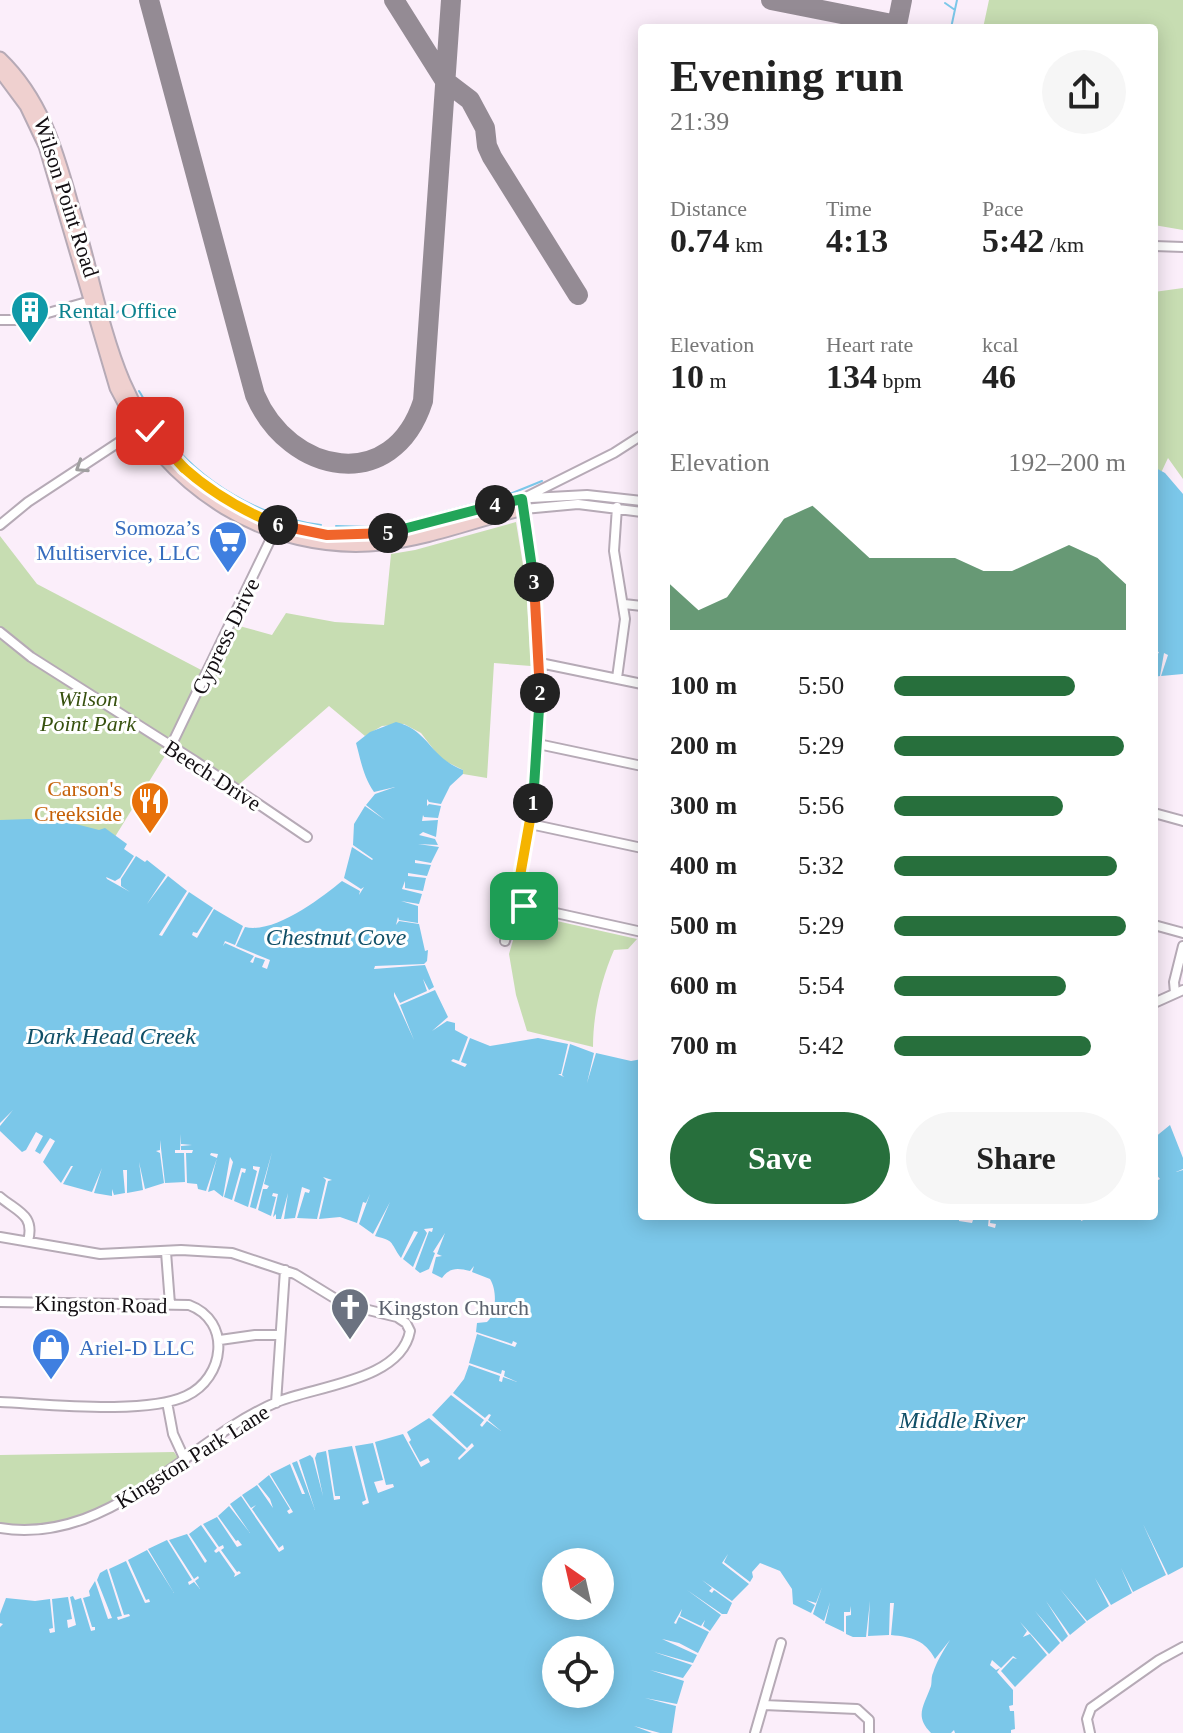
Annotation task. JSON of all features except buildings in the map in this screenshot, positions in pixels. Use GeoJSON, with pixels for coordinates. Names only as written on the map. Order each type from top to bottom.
{"type":"FeatureCollection","features":[{"type":"Feature","properties":{"kind":"street","name":"Wilson Point Road"},"geometry":{"type":"LineString","coordinates":[[0,58],[31,95],[49,128],[94,300]]}},
{"type":"Feature","properties":{"kind":"street","name":"Wilson Point Road"},"geometry":{"type":"LineString","coordinates":[[0,71],[26,106],[45,146],[94,300],[142,427],[167,464],[198,491],[230,512],[276,529],[346,545],[381,544],[425,536],[523,504],[587,495],[638,501]]}},
{"type":"Feature","properties":{"kind":"street"},"geometry":{"type":"LineString","coordinates":[[1158,246],[1183,247]]}},
{"type":"Feature","properties":{"kind":"street"},"geometry":{"type":"LineString","coordinates":[[0,320],[23,320],[94,300]]}},
{"type":"Feature","properties":{"kind":"street"},"geometry":{"type":"LineString","coordinates":[[0,525],[28,502],[142,427]]}},
{"type":"Feature","properties":{"kind":"street"},"geometry":{"type":"LineString","coordinates":[[505,941],[530,824],[538,744],[540,663],[534,581],[523,504],[638,438]]}},
{"type":"Feature","properties":{"kind":"street","name":"Wilson Point Road"},"geometry":{"type":"LineString","coordinates":[[523,504],[578,504],[638,511]]}},
{"type":"Feature","properties":{"kind":"street"},"geometry":{"type":"LineString","coordinates":[[617,507],[614,551],[625,619],[617,678]]}},
{"type":"Feature","properties":{"kind":"street","name":"Cypress Drive"},"geometry":{"type":"LineString","coordinates":[[171,746],[276,529]]}},
{"type":"Feature","properties":{"kind":"street"},"geometry":{"type":"LineString","coordinates":[[624,604],[638,606]]}},
{"type":"Feature","properties":{"kind":"street","name":"Beech Drive"},"geometry":{"type":"LineString","coordinates":[[0,632],[31,657],[307,837]]}},
{"type":"Feature","properties":{"kind":"street"},"geometry":{"type":"LineString","coordinates":[[540,663],[638,683]]}},
{"type":"Feature","properties":{"kind":"street"},"geometry":{"type":"LineString","coordinates":[[538,744],[638,765]]}},
{"type":"Feature","properties":{"kind":"street"},"geometry":{"type":"LineString","coordinates":[[1158,814],[1183,821]]}},
{"type":"Feature","properties":{"kind":"street"},"geometry":{"type":"LineString","coordinates":[[530,824],[638,847]]}},
{"type":"Feature","properties":{"kind":"street"},"geometry":{"type":"LineString","coordinates":[[515,904],[638,931]]}},
{"type":"Feature","properties":{"kind":"street"},"geometry":{"type":"LineString","coordinates":[[1158,926],[1183,933]]}},
{"type":"Feature","properties":{"kind":"street"},"geometry":{"type":"LineString","coordinates":[[1158,1001],[1179,991],[1174,982],[1183,946]]}},
{"type":"Feature","properties":{"kind":"street"},"geometry":{"type":"LineString","coordinates":[[0,1197],[29,1220],[31,1230],[28,1241]]}},
{"type":"Feature","properties":{"kind":"street","name":"Kingston Park Lane"},"geometry":{"type":"LineString","coordinates":[[0,1237],[100,1254],[232,1253],[285,1270],[320,1287],[344,1304],[400,1319],[410,1331],[400,1352],[374,1370],[355,1380],[276,1403],[230,1428],[121,1502],[83,1519],[29,1531],[0,1528]]}},
{"type":"Feature","properties":{"kind":"street"},"geometry":{"type":"LineString","coordinates":[[166,1252],[170,1304]]}},
{"type":"Feature","properties":{"kind":"street"},"geometry":{"type":"LineString","coordinates":[[276,1403],[285,1270]]}},
{"type":"Feature","properties":{"kind":"street","name":"Kingston Road"},"geometry":{"type":"LineString","coordinates":[[0,1302],[189,1305],[199,1309],[215,1327],[220,1340]]}},
{"type":"Feature","properties":{"kind":"street"},"geometry":{"type":"LineString","coordinates":[[0,1402],[118,1405],[167,1402],[190,1394],[205,1380],[216,1364],[220,1340],[280,1335]]}},
{"type":"Feature","properties":{"kind":"street"},"geometry":{"type":"LineString","coordinates":[[167,1402],[173,1434],[185,1460]]}},
{"type":"Feature","properties":{"kind":"street"},"geometry":{"type":"LineString","coordinates":[[755,1733],[781,1643]]}},
{"type":"Feature","properties":{"kind":"street"},"geometry":{"type":"LineString","coordinates":[[1090,1733],[1087,1719],[1091,1708],[1159,1660],[1183,1647]]}},
{"type":"Feature","properties":{"kind":"street"},"geometry":{"type":"LineString","coordinates":[[764,1705],[857,1709],[869,1720],[869,1733]]}},
{"type":"Feature","properties":{"kind":"green space"},"geometry":{"type":"Polygon","coordinates":[[[989,0],[1183,0],[1183,230],[1158,226],[1158,24],[984,24],[989,0]]]}},
{"type":"Feature","properties":{"kind":"green space"},"geometry":{"type":"Polygon","coordinates":[[[1183,288],[1183,479],[1168,458],[1158,474],[1158,291],[1183,288]]]}},
{"type":"Feature","properties":{"kind":"green space","name":"Wilson Point Park"},"geometry":{"type":"Polygon","coordinates":[[[516,522],[526,583],[531,666],[494,663],[487,778],[463,774],[463,770],[441,759],[421,733],[404,724],[382,726],[365,736],[329,706],[235,788],[171,746],[113,840],[62,820],[0,828],[0,536],[37,584],[207,673],[232,624],[272,635],[286,613],[335,622],[384,625],[391,554],[516,522]]]}},
{"type":"Feature","properties":{"kind":"green space"},"geometry":{"type":"Polygon","coordinates":[[[521,913],[637,939],[628,949],[614,950],[599,997],[593,1047],[527,1031],[516,995],[509,954],[521,913]]]}},
{"type":"Feature","properties":{"kind":"green space"},"geometry":{"type":"Polygon","coordinates":[[[174,1452],[178,1458],[137,1487],[95,1510],[50,1524],[0,1525],[0,1455],[174,1452]]]}},
{"type":"Feature","properties":{"kind":"water"},"geometry":{"type":"Polygon","coordinates":[[[1158,469],[1183,494],[1183,674],[1161,676],[1168,655],[1164,653],[1158,676],[1158,469]]]}},
{"type":"Feature","properties":{"kind":"water","name":"Middle River"},"geometry":{"type":"Polygon","coordinates":[[[396,722],[407,726],[423,737],[443,758],[463,770],[463,774],[450,786],[441,804],[427,799],[427,806],[441,806],[438,818],[423,815],[422,821],[438,820],[436,837],[423,832],[419,835],[435,839],[438,845],[418,844],[439,847],[431,863],[415,860],[415,863],[431,865],[427,876],[408,873],[408,876],[426,878],[423,891],[405,888],[405,881],[402,889],[422,894],[419,904],[401,901],[418,906],[418,923],[399,920],[398,917],[396,925],[399,921],[419,924],[425,951],[428,950],[427,961],[424,964],[375,966],[374,969],[425,965],[434,987],[429,990],[423,979],[427,991],[400,1003],[394,992],[394,996],[414,1040],[400,1005],[435,990],[448,1017],[432,1031],[447,1021],[455,1023],[455,1030],[468,1037],[459,1061],[451,1061],[465,1067],[467,1064],[461,1062],[470,1038],[490,1046],[538,1038],[568,1044],[561,1074],[558,1074],[564,1077],[570,1044],[594,1053],[587,1083],[596,1053],[638,1060],[638,1220],[959,1220],[972,1223],[973,1220],[989,1220],[988,1226],[995,1228],[996,1224],[990,1223],[990,1220],[1158,1220],[1158,1135],[1170,1125],[1183,1158],[1183,1169],[1176,1172],[1183,1170],[1183,1567],[1168,1575],[1143,1524],[1166,1575],[1133,1592],[1121,1568],[1132,1593],[1111,1605],[1095,1578],[1109,1606],[1087,1621],[1060,1589],[1086,1622],[1070,1635],[1046,1601],[1068,1636],[1062,1642],[1035,1611],[1060,1643],[1049,1654],[1020,1622],[1027,1631],[1023,1637],[1030,1634],[1047,1655],[1015,1687],[1001,1671],[1013,1658],[1017,1659],[1013,1656],[1001,1668],[992,1660],[990,1665],[996,1670],[1000,1668],[997,1672],[1013,1690],[1013,1705],[1009,1706],[1010,1711],[1014,1711],[1015,1729],[1011,1733],[955,1733],[954,1730],[951,1733],[931,1733],[923,1721],[922,1711],[934,1669],[950,1640],[935,1659],[917,1641],[891,1635],[894,1603],[890,1603],[889,1635],[868,1636],[870,1601],[866,1637],[853,1637],[846,1634],[846,1616],[851,1615],[851,1606],[850,1612],[844,1612],[844,1632],[825,1623],[830,1602],[824,1621],[813,1614],[822,1587],[816,1603],[806,1600],[815,1605],[811,1613],[793,1604],[792,1589],[780,1571],[760,1563],[752,1572],[750,1582],[724,1562],[728,1554],[722,1563],[749,1584],[732,1601],[702,1580],[712,1588],[709,1591],[712,1593],[714,1590],[732,1603],[727,1614],[722,1614],[687,1590],[721,1615],[710,1631],[703,1626],[705,1620],[701,1626],[680,1616],[682,1609],[674,1623],[679,1617],[709,1632],[698,1653],[679,1643],[662,1639],[697,1655],[693,1663],[654,1652],[692,1665],[683,1678],[650,1670],[684,1681],[677,1704],[645,1698],[676,1706],[672,1733],[634,1726],[652,1733],[0,1733],[0,1627],[3,1624],[0,1623],[0,1614],[6,1598],[50,1599],[53,1628],[49,1629],[50,1633],[55,1632],[52,1599],[68,1597],[72,1619],[67,1620],[68,1628],[76,1625],[70,1597],[73,1596],[75,1600],[81,1598],[91,1631],[95,1630],[83,1598],[90,1596],[89,1591],[95,1581],[108,1619],[112,1618],[97,1580],[100,1573],[107,1569],[122,1616],[117,1617],[118,1620],[130,1616],[124,1615],[109,1569],[126,1561],[145,1603],[150,1602],[146,1600],[128,1560],[147,1550],[174,1593],[148,1549],[167,1540],[192,1580],[188,1582],[189,1585],[194,1582],[200,1589],[195,1581],[198,1576],[194,1579],[169,1540],[187,1534],[205,1563],[207,1561],[189,1534],[201,1525],[217,1548],[214,1551],[219,1551],[234,1577],[241,1573],[221,1550],[223,1545],[219,1547],[203,1524],[217,1517],[237,1547],[242,1545],[218,1516],[229,1506],[250,1533],[230,1504],[241,1496],[279,1552],[284,1549],[283,1545],[279,1548],[252,1509],[256,1505],[251,1508],[242,1495],[257,1485],[273,1508],[258,1484],[269,1475],[290,1509],[287,1511],[289,1514],[293,1512],[270,1474],[290,1464],[302,1494],[305,1494],[292,1463],[297,1461],[315,1510],[299,1460],[310,1455],[313,1458],[323,1496],[315,1458],[317,1453],[326,1451],[334,1500],[340,1499],[340,1496],[335,1496],[328,1450],[352,1446],[366,1500],[362,1502],[363,1505],[369,1503],[355,1446],[373,1443],[383,1480],[374,1482],[378,1493],[394,1487],[393,1484],[386,1485],[375,1442],[403,1434],[421,1467],[430,1462],[428,1458],[420,1462],[407,1432],[429,1418],[466,1450],[459,1460],[474,1446],[472,1443],[467,1448],[432,1415],[451,1395],[484,1420],[480,1425],[482,1427],[487,1421],[501,1431],[488,1420],[491,1415],[485,1418],[453,1393],[464,1379],[469,1365],[500,1376],[499,1381],[502,1382],[503,1377],[517,1382],[504,1376],[505,1371],[502,1370],[501,1374],[469,1363],[477,1334],[515,1347],[517,1343],[476,1332],[477,1323],[487,1322],[494,1307],[494,1289],[490,1279],[472,1272],[474,1266],[470,1271],[451,1270],[442,1278],[432,1273],[436,1257],[442,1256],[437,1254],[445,1233],[433,1252],[429,1269],[420,1273],[415,1269],[429,1231],[432,1232],[433,1228],[424,1229],[427,1233],[413,1267],[403,1259],[418,1232],[414,1231],[401,1258],[389,1241],[375,1236],[390,1202],[373,1234],[359,1224],[370,1194],[366,1203],[363,1202],[357,1223],[340,1217],[319,1219],[328,1181],[332,1180],[323,1177],[326,1180],[317,1219],[297,1218],[305,1192],[309,1193],[310,1190],[302,1187],[295,1218],[284,1219],[288,1193],[281,1219],[276,1219],[276,1214],[273,1217],[278,1194],[273,1193],[272,1196],[276,1197],[271,1216],[258,1210],[263,1189],[269,1186],[264,1184],[272,1152],[256,1209],[250,1207],[260,1167],[253,1166],[257,1171],[248,1207],[234,1201],[242,1172],[245,1173],[246,1169],[241,1168],[232,1200],[224,1197],[233,1162],[230,1157],[223,1197],[214,1190],[208,1192],[217,1159],[206,1191],[198,1189],[197,1184],[187,1183],[186,1153],[193,1150],[181,1150],[181,1146],[192,1145],[181,1144],[181,1134],[180,1150],[175,1150],[175,1153],[184,1153],[185,1182],[165,1183],[160,1140],[160,1150],[156,1151],[160,1153],[164,1183],[145,1189],[139,1162],[143,1190],[127,1193],[127,1170],[123,1170],[125,1193],[114,1195],[112,1189],[112,1196],[94,1193],[102,1168],[92,1192],[63,1184],[73,1166],[61,1183],[43,1162],[55,1141],[50,1138],[40,1154],[35,1151],[43,1136],[36,1132],[22,1152],[0,1131],[0,1126],[13,1110],[0,1123],[0,820],[29,819],[72,823],[99,830],[105,828],[127,844],[124,849],[134,856],[120,878],[115,881],[107,879],[130,892],[121,886],[121,879],[136,856],[145,862],[147,860],[166,875],[147,904],[168,876],[187,891],[159,935],[162,936],[189,892],[213,908],[197,933],[193,932],[192,935],[197,938],[214,909],[243,926],[235,945],[225,941],[223,946],[225,943],[254,956],[250,962],[253,963],[255,957],[265,960],[262,967],[267,969],[270,960],[236,946],[245,927],[257,928],[283,920],[342,881],[360,891],[359,895],[364,887],[361,889],[344,878],[352,847],[373,859],[353,845],[354,824],[365,806],[385,820],[366,805],[375,794],[395,787],[374,792],[356,743],[370,732],[396,722]]]}},
{"type":"Feature","properties":{"kind":"waterway"},"geometry":{"type":"LineString","coordinates":[[952,24],[957,0]]}},
{"type":"Feature","properties":{"kind":"waterway"},"geometry":{"type":"LineString","coordinates":[[945,3],[955,10]]}},
{"type":"Feature","properties":{"kind":"waterway"},"geometry":{"type":"LineString","coordinates":[[114,320],[113,315],[122,309]]}},
{"type":"Feature","properties":{"kind":"waterway"},"geometry":{"type":"LineString","coordinates":[[139,391],[164,433],[195,467],[214,482],[276,515],[321,525]]}},
{"type":"Feature","properties":{"kind":"waterway"},"geometry":{"type":"LineString","coordinates":[[408,521],[510,494],[542,481]]}},
{"type":"Feature","properties":{"kind":"waterway"},"geometry":{"type":"LineString","coordinates":[[336,526],[371,527]]}},
{"type":"Feature","properties":{"kind":"taxiway"},"geometry":{"type":"LineString","coordinates":[[149,0],[255,395],[271,422],[291,443],[315,457],[340,463],[366,462],[389,451],[409,431],[423,401],[451,0]]}},
{"type":"Feature","properties":{"kind":"taxiway"},"geometry":{"type":"LineString","coordinates":[[394,0],[445,81],[470,100],[485,128],[492,157],[578,295]]}},
{"type":"Feature","properties":{"kind":"taxiway"},"geometry":{"type":"LineString","coordinates":[[771,0],[892,24]]}},
{"type":"Feature","properties":{"kind":"taxiway"},"geometry":{"type":"LineString","coordinates":[[897,24],[902,0]]}},
{"type":"Feature","properties":{"kind":"place","name":"Rental Office"},"geometry":{"type":"Point","coordinates":[30,344]}},
{"type":"Feature","properties":{"kind":"place","name":"Somoza’s Multiservice, LLC"},"geometry":{"type":"Point","coordinates":[228,574]}},
{"type":"Feature","properties":{"kind":"place","name":"Carson's Creekside"},"geometry":{"type":"Point","coordinates":[150,835]}},
{"type":"Feature","properties":{"kind":"place","name":"Kingston Church"},"geometry":{"type":"Point","coordinates":[350,1341]}},
{"type":"Feature","properties":{"kind":"place","name":"Ariel-D LLC"},"geometry":{"type":"Point","coordinates":[51,1381]}},
{"type":"Feature","properties":{"kind":"route"},"geometry":{"type":"LineString","coordinates":[[150,431],[198,481],[236,506],[292,529],[327,535],[394,533],[522,499],[534,581],[540,663],[535,785],[515,904],[524,906]]}},
{"type":"Feature","properties":{"kind":"water label","name":"Chestnut Cove"},"geometry":{"type":"Point","coordinates":[336,937]}},
{"type":"Feature","properties":{"kind":"water label","name":"Dark Head Creek"},"geometry":{"type":"Point","coordinates":[111,1036]}}]}
